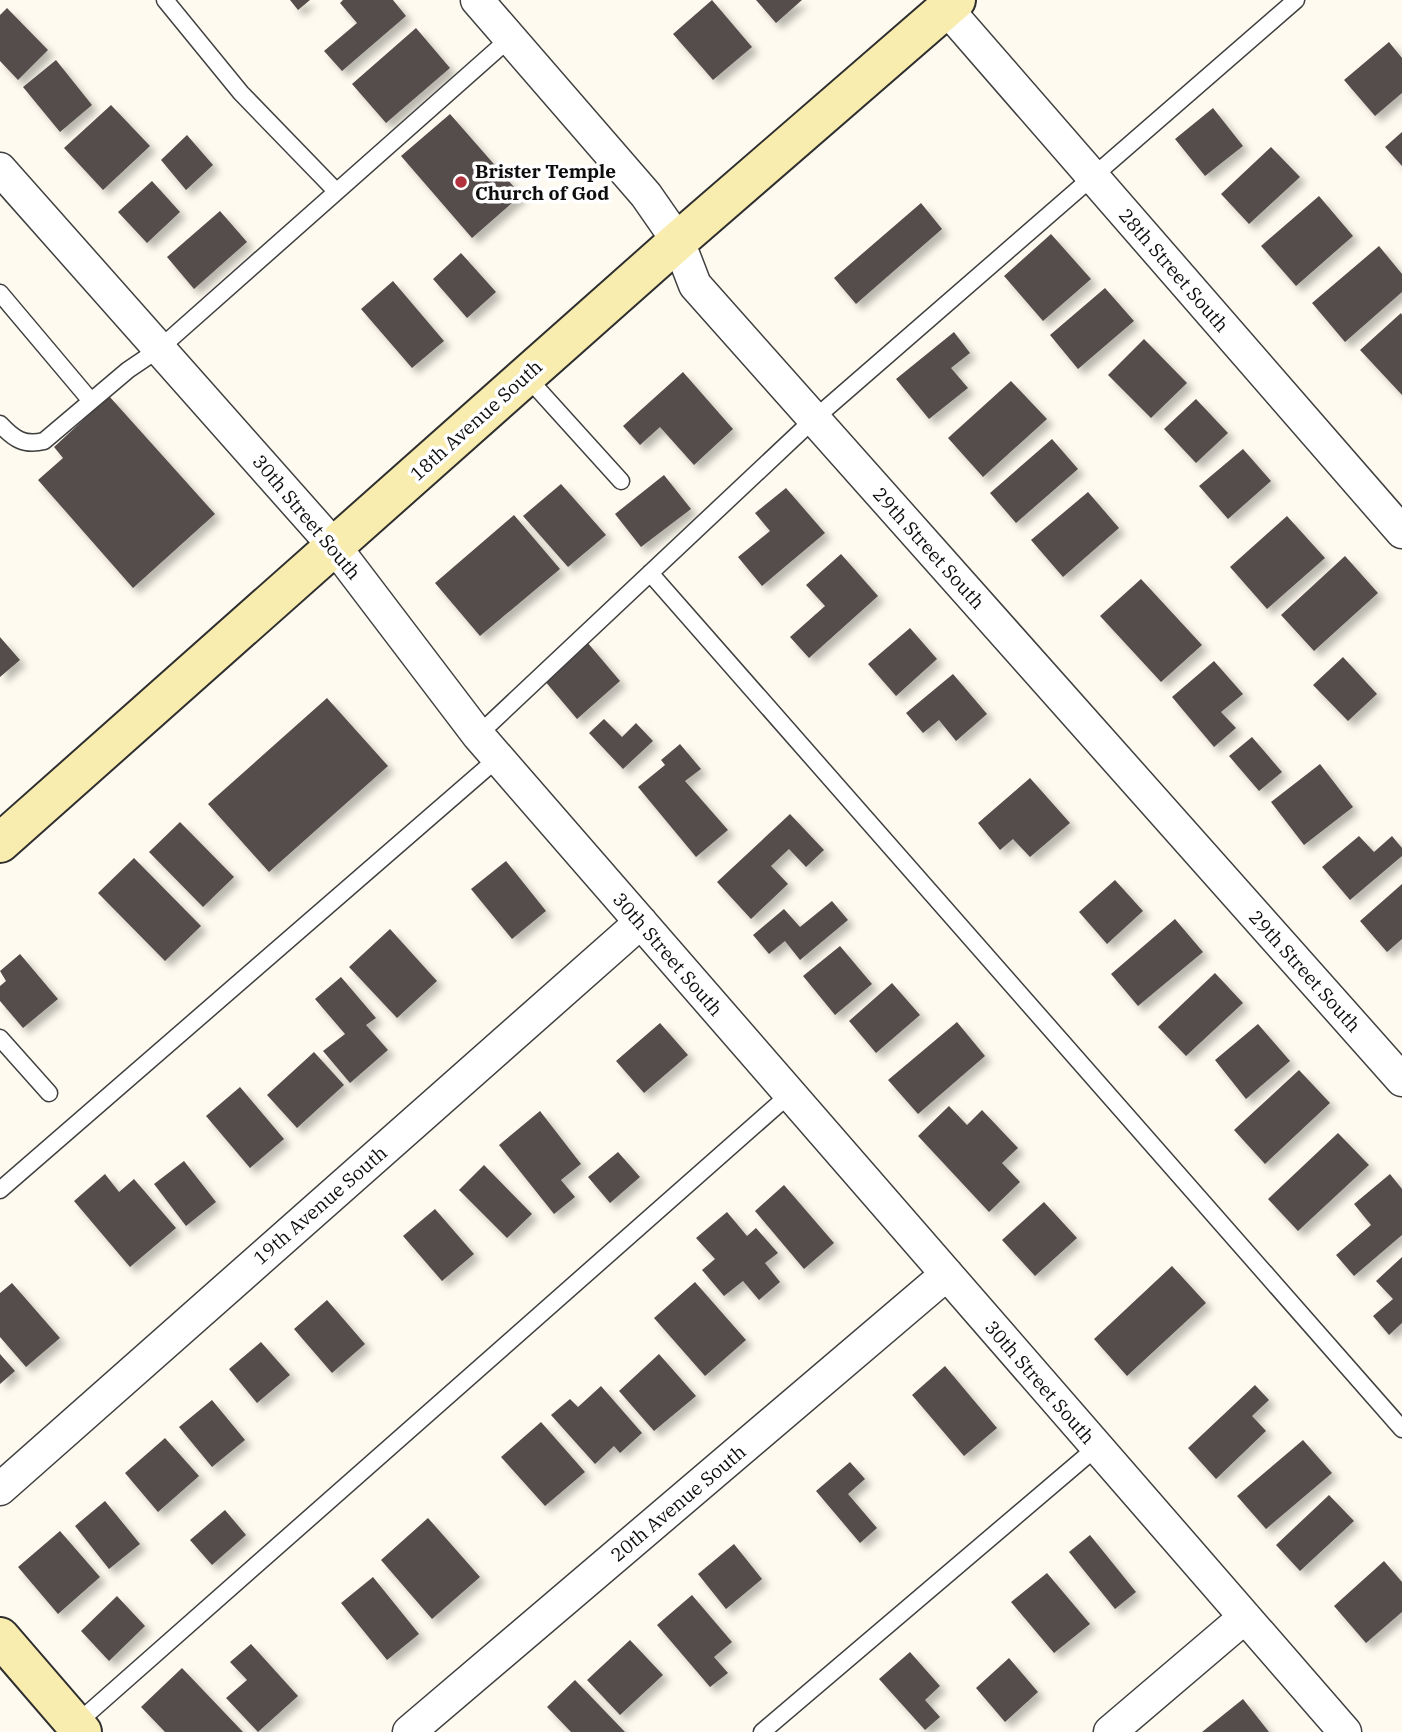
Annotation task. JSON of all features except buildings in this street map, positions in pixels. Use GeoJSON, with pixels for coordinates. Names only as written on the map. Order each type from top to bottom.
{"type":"FeatureCollection","features":[{"type":"Feature","properties":{"kind":"street","name":"29th Street South"},"geometry":{"type":"LineString","coordinates":[[477,0],[646,195],[678,241],[695,285],[1402,1080]]}},
{"type":"Feature","properties":{"kind":"street","name":"28th Street South"},"geometry":{"type":"LineString","coordinates":[[951,4],[1093,178],[1402,532]]}},
{"type":"Feature","properties":{"kind":"street","name":"18th Avenue South"},"geometry":{"type":"LineString","coordinates":[[0,844],[678,241],[951,4]]}},
{"type":"Feature","properties":{"kind":"street","name":"30th Street South"},"geometry":{"type":"LineString","coordinates":[[0,169],[335,547],[488,746],[1345,1732]]}},
{"type":"Feature","properties":{"kind":"street","name":"19th Avenue South"},"geometry":{"type":"LineString","coordinates":[[0,1489],[641,922]]}},
{"type":"Feature","properties":{"kind":"street","name":"20th Avenue South"},"geometry":{"type":"LineString","coordinates":[[409,1732],[947,1274]]}},
{"type":"Feature","properties":{"kind":"street"},"geometry":{"type":"LineString","coordinates":[[1110,1732],[1245,1617]]}},
{"type":"Feature","properties":{"kind":"street"},"geometry":{"type":"LineString","coordinates":[[0,1637],[79,1728]]}},
{"type":"Feature","properties":{"kind":"lane"},"geometry":{"type":"LineString","coordinates":[[165,0],[241,93],[336,191]]}},
{"type":"Feature","properties":{"kind":"lane"},"geometry":{"type":"LineString","coordinates":[[0,1190],[488,746],[650,573],[814,419],[1296,0]]}},
{"type":"Feature","properties":{"kind":"lane"},"geometry":{"type":"LineString","coordinates":[[0,424],[12,437],[30,445],[44,441],[159,349],[510,38]]}},
{"type":"Feature","properties":{"kind":"lane"},"geometry":{"type":"LineString","coordinates":[[0,293],[91,401]]}},
{"type":"Feature","properties":{"kind":"lane"},"geometry":{"type":"LineString","coordinates":[[526,376],[621,481]]}},
{"type":"Feature","properties":{"kind":"lane"},"geometry":{"type":"LineString","coordinates":[[650,573],[1402,1429]]}},
{"type":"Feature","properties":{"kind":"lane"},"geometry":{"type":"LineString","coordinates":[[0,1038],[49,1093]]}},
{"type":"Feature","properties":{"kind":"lane"},"geometry":{"type":"LineString","coordinates":[[79,1728],[790,1094]]}},
{"type":"Feature","properties":{"kind":"lane"},"geometry":{"type":"LineString","coordinates":[[762,1732],[1097,1447]]}},
{"type":"Feature","properties":{"kind":"place","name":"Brister Temple Church of God"},"geometry":{"type":"Point","coordinates":[461,182]}}]}
